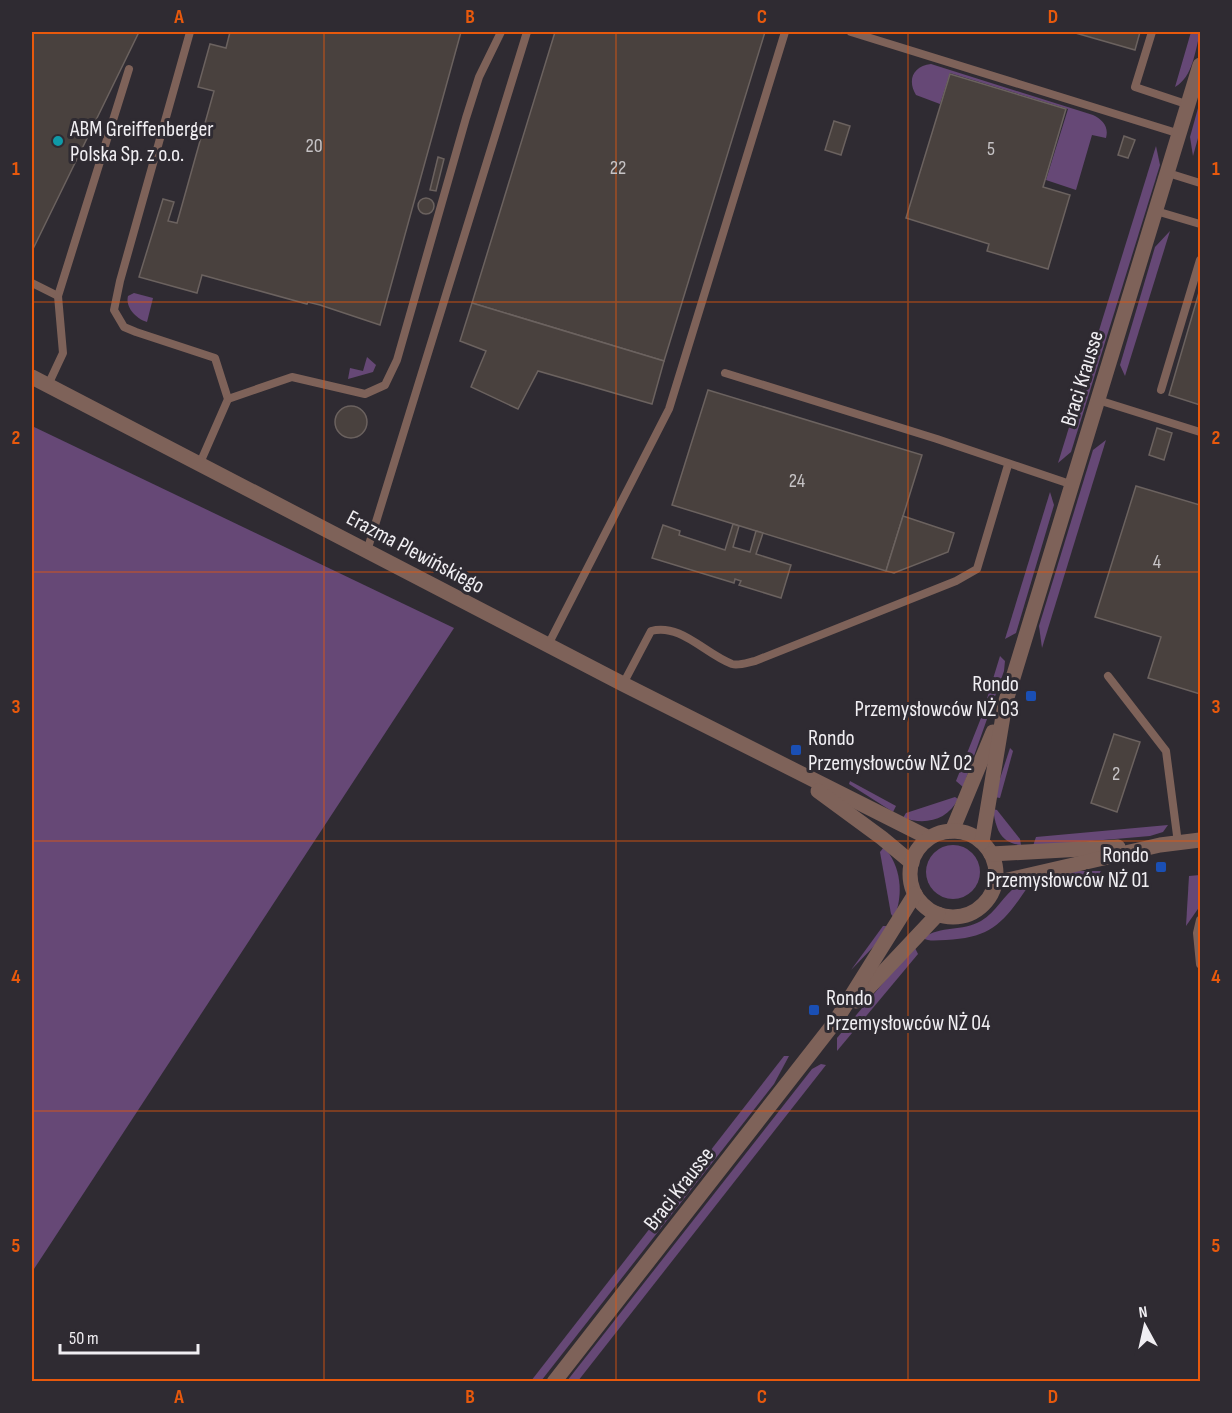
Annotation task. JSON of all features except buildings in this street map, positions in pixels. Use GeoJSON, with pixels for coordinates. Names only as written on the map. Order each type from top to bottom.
{"type":"FeatureCollection","features":[{"type":"Feature","properties":{"kind":"street","name":"Braci Krausse"},"geometry":{"type":"LineString","coordinates":[[952,831],[1005,704],[1200,65]]}},
{"type":"Feature","properties":{"kind":"street","name":"Erazma Plewińskiego"},"geometry":{"type":"LineString","coordinates":[[32,377],[623,684],[930,838]]}},
{"type":"Feature","properties":{"kind":"street","name":"Braci Krausse"},"geometry":{"type":"LineString","coordinates":[[986,848],[1005,704]]}},
{"type":"Feature","properties":{"kind":"street","name":"Erazma Plewińskiego"},"geometry":{"type":"LineString","coordinates":[[781,765],[882,838],[912,863]]}},
{"type":"Feature","properties":{"kind":"street"},"geometry":{"type":"LineString","coordinates":[[952,831],[963,832],[986,848],[996,873],[995,883],[986,902],[969,914],[948,916],[938,914],[925,906],[915,894],[911,879],[912,863],[918,849],[930,838],[952,831]]}},
{"type":"Feature","properties":{"kind":"street"},"geometry":{"type":"LineString","coordinates":[[986,848],[1160,845],[1200,840]]}},
{"type":"Feature","properties":{"kind":"street"},"geometry":{"type":"LineString","coordinates":[[995,883],[1160,845]]}},
{"type":"Feature","properties":{"kind":"street","name":"Braci Krausse"},"geometry":{"type":"LineString","coordinates":[[835,1022],[915,894]]}},
{"type":"Feature","properties":{"kind":"street","name":"Braci Krausse"},"geometry":{"type":"LineString","coordinates":[[554,1382],[835,1022],[938,914]]}},
{"type":"Feature","properties":{"kind":"lane"},"geometry":{"type":"LineString","coordinates":[[190,32],[120,281],[114,310],[124,327],[215,358],[228,399],[200,463]]}},
{"type":"Feature","properties":{"kind":"lane"},"geometry":{"type":"LineString","coordinates":[[228,399],[292,377],[365,394],[385,385],[397,360],[479,77],[501,32]]}},
{"type":"Feature","properties":{"kind":"lane"},"geometry":{"type":"LineString","coordinates":[[367,551],[527,32]]}},
{"type":"Feature","properties":{"kind":"lane"},"geometry":{"type":"LineString","coordinates":[[548,645],[669,409],[785,32]]}},
{"type":"Feature","properties":{"kind":"lane"},"geometry":{"type":"LineString","coordinates":[[851,32],[1180,134]]}},
{"type":"Feature","properties":{"kind":"lane"},"geometry":{"type":"LineString","coordinates":[[1152,32],[1135,87],[1189,105]]}},
{"type":"Feature","properties":{"kind":"lane"},"geometry":{"type":"LineString","coordinates":[[48,385],[63,353],[58,296],[129,69]]}},
{"type":"Feature","properties":{"kind":"lane"},"geometry":{"type":"LineString","coordinates":[[1168,173],[1200,183]]}},
{"type":"Feature","properties":{"kind":"lane"},"geometry":{"type":"LineString","coordinates":[[1156,211],[1200,224]]}},
{"type":"Feature","properties":{"kind":"lane"},"geometry":{"type":"LineString","coordinates":[[1161,390],[1200,260]]}},
{"type":"Feature","properties":{"kind":"lane"},"geometry":{"type":"LineString","coordinates":[[32,283],[58,296]]}},
{"type":"Feature","properties":{"kind":"lane"},"geometry":{"type":"LineString","coordinates":[[725,373],[937,439],[1008,465],[1073,485]]}},
{"type":"Feature","properties":{"kind":"lane"},"geometry":{"type":"LineString","coordinates":[[1098,400],[1200,432]]}},
{"type":"Feature","properties":{"kind":"lane"},"geometry":{"type":"LineString","coordinates":[[623,684],[651,631],[663,628],[678,633],[734,665],[755,661],[956,581],[977,569],[1008,465]]}},
{"type":"Feature","properties":{"kind":"lane"},"geometry":{"type":"LineString","coordinates":[[1108,676],[1166,751],[1178,843]]}},
{"type":"Feature","properties":{"kind":"lane"},"geometry":{"type":"LineString","coordinates":[[1200,920],[1197,933],[1200,964]]}},
{"type":"Feature","properties":{"kind":"shaded area"},"geometry":{"type":"Polygon","coordinates":[[[1191,32],[1200,33],[1195,55],[1186,77],[1175,87],[1191,32]]]}},
{"type":"Feature","properties":{"kind":"shaded area"},"geometry":{"type":"Polygon","coordinates":[[[931,64],[1100,119],[1106,127],[1106,138],[1092,135],[1076,190],[1046,180],[1068,109],[950,73],[940,104],[916,95],[913,89],[913,75],[920,68],[931,64]]]}},
{"type":"Feature","properties":{"kind":"shaded area"},"geometry":{"type":"Polygon","coordinates":[[[1200,101],[1200,131],[1193,156],[1190,137],[1200,101]]]}},
{"type":"Feature","properties":{"kind":"shaded area"},"geometry":{"type":"Polygon","coordinates":[[[1156,146],[1160,165],[1071,452],[1058,463],[1156,146]]]}},
{"type":"Feature","properties":{"kind":"shaded area"},"geometry":{"type":"Polygon","coordinates":[[[1170,231],[1125,376],[1120,365],[1155,247],[1170,231]]]}},
{"type":"Feature","properties":{"kind":"shaded area"},"geometry":{"type":"Polygon","coordinates":[[[134,293],[153,298],[147,322],[135,315],[128,304],[128,296],[134,293]]]}},
{"type":"Feature","properties":{"kind":"shaded area"},"geometry":{"type":"Polygon","coordinates":[[[367,357],[376,365],[373,372],[348,379],[350,368],[363,371],[367,357]]]}},
{"type":"Feature","properties":{"kind":"shaded area"},"geometry":{"type":"Polygon","coordinates":[[[32,426],[454,628],[32,1272],[32,426]]]}},
{"type":"Feature","properties":{"kind":"shaded area"},"geometry":{"type":"Polygon","coordinates":[[[1106,440],[1042,648],[1039,626],[1093,450],[1106,440]]]}},
{"type":"Feature","properties":{"kind":"shaded area"},"geometry":{"type":"Polygon","coordinates":[[[1050,492],[1054,505],[1016,633],[1005,639],[1050,492]]]}},
{"type":"Feature","properties":{"kind":"shaded area"},"geometry":{"type":"Polygon","coordinates":[[[1000,656],[1005,661],[1004,671],[963,787],[956,781],[981,718],[1000,656]]]}},
{"type":"Feature","properties":{"kind":"shaded area"},"geometry":{"type":"Polygon","coordinates":[[[1010,748],[1013,751],[1000,798],[994,797],[1010,748]]]}},
{"type":"Feature","properties":{"kind":"shaded area"},"geometry":{"type":"Polygon","coordinates":[[[850,781],[896,806],[893,812],[849,784],[850,781]]]}},
{"type":"Feature","properties":{"kind":"shaded area"},"geometry":{"type":"Polygon","coordinates":[[[955,797],[958,799],[942,817],[927,821],[903,818],[906,813],[955,797]]]}},
{"type":"Feature","properties":{"kind":"shaded area"},"geometry":{"type":"Polygon","coordinates":[[[993,809],[997,810],[1020,839],[1021,845],[1008,841],[1000,834],[993,809]]]}},
{"type":"Feature","properties":{"kind":"shaded area"},"geometry":{"type":"Polygon","coordinates":[[[1168,825],[1163,832],[1150,836],[1033,846],[1036,837],[1168,825]]]}},
{"type":"Feature","properties":{"kind":"shaded area"},"geometry":{"type":"Polygon","coordinates":[[[953,845],[963,847],[972,853],[978,862],[980,872],[978,882],[972,891],[963,897],[953,899],[943,897],[934,891],[928,882],[926,872],[928,862],[934,853],[943,847],[953,845]]]}},
{"type":"Feature","properties":{"kind":"shaded area"},"geometry":{"type":"Polygon","coordinates":[[[884,847],[894,863],[899,881],[899,899],[894,918],[891,914],[880,852],[884,847]]]}},
{"type":"Feature","properties":{"kind":"shaded area"},"geometry":{"type":"Polygon","coordinates":[[[1072,871],[1101,871],[1099,874],[1042,883],[1037,880],[1072,871]]]}},
{"type":"Feature","properties":{"kind":"shaded area"},"geometry":{"type":"Polygon","coordinates":[[[1200,875],[1200,906],[1186,926],[1189,876],[1200,875]]]}},
{"type":"Feature","properties":{"kind":"shaded area"},"geometry":{"type":"Polygon","coordinates":[[[1026,880],[1027,888],[1010,911],[994,927],[961,939],[928,940],[923,938],[937,931],[981,921],[1013,889],[1026,880]]]}},
{"type":"Feature","properties":{"kind":"shaded area"},"geometry":{"type":"Polygon","coordinates":[[[883,926],[887,926],[879,941],[851,970],[883,926]]]}},
{"type":"Feature","properties":{"kind":"shaded area"},"geometry":{"type":"Polygon","coordinates":[[[914,946],[918,954],[837,1051],[837,1038],[914,946]]]}},
{"type":"Feature","properties":{"kind":"shaded area"},"geometry":{"type":"Polygon","coordinates":[[[784,1056],[789,1056],[774,1084],[541,1381],[531,1381],[784,1056]]]}},
{"type":"Feature","properties":{"kind":"shaded area"},"geometry":{"type":"Polygon","coordinates":[[[821,1064],[826,1065],[578,1381],[567,1381],[812,1069],[821,1064]]]}},
{"type":"Feature","properties":{"kind":"place","name":"ABM Greiffenberger Polska Sp. z o.o."},"geometry":{"type":"Point","coordinates":[58,141]}},
{"type":"Feature","properties":{"kind":"place","name":"Rondo Przemysłowców NŻ 03"},"geometry":{"type":"Point","coordinates":[1031,696]}},
{"type":"Feature","properties":{"kind":"place","name":"Rondo Przemysłowców NŻ 02"},"geometry":{"type":"Point","coordinates":[796,750]}},
{"type":"Feature","properties":{"kind":"place","name":"Rondo Przemysłowców NŻ 01"},"geometry":{"type":"Point","coordinates":[1161,867]}},
{"type":"Feature","properties":{"kind":"place","name":"Rondo Przemysłowców NŻ 04"},"geometry":{"type":"Point","coordinates":[814,1010]}}]}
